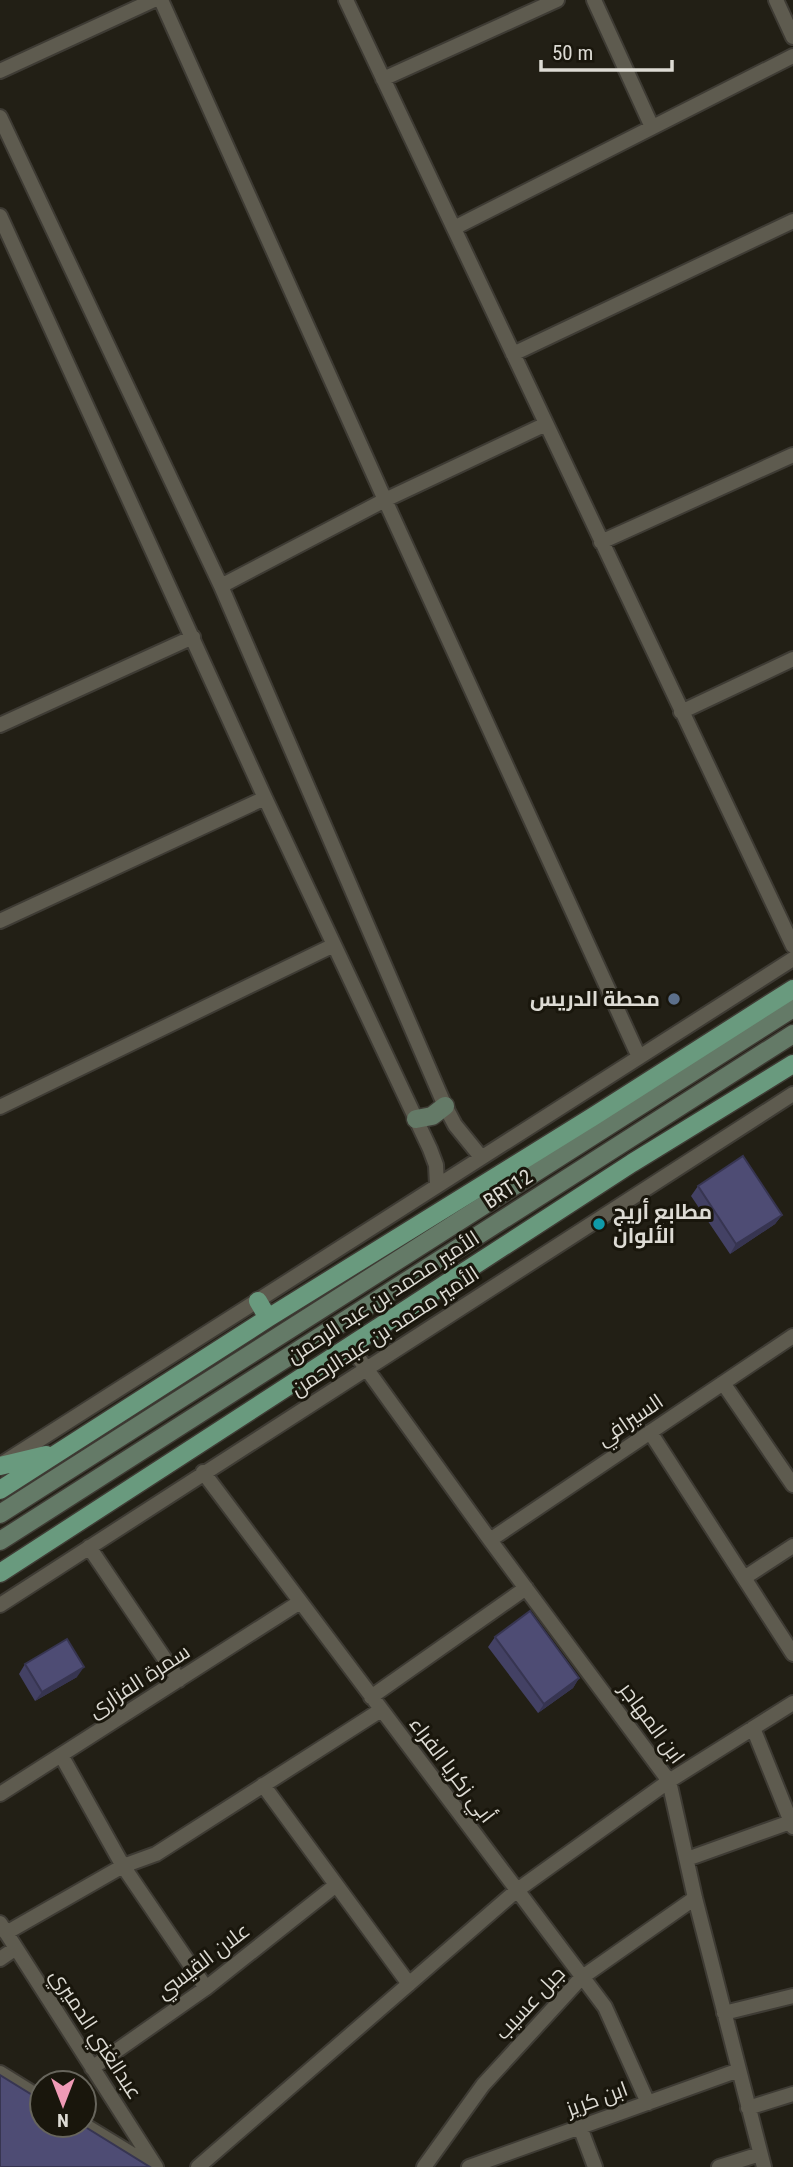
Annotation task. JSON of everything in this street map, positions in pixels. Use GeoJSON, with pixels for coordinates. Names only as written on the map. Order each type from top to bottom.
{"type":"FeatureCollection","features":[{"type":"Feature","properties":{"kind":"main road","name":"الأمير محمد بن عبد الرحمن"},"geometry":{"type":"LineString","coordinates":[[0,1490],[268,1318],[793,989]]}},
{"type":"Feature","properties":{"kind":"main road","name":"BRT12"},"geometry":{"type":"LineString","coordinates":[[0,1514],[793,1008]]}},
{"type":"Feature","properties":{"kind":"main road","name":"BRT12"},"geometry":{"type":"LineString","coordinates":[[0,1541],[793,1034]]}},
{"type":"Feature","properties":{"kind":"main road","name":"الأمير محمد بن عبد الرحمن"},"geometry":{"type":"LineString","coordinates":[[0,1573],[632,1163],[793,1063]]}},
{"type":"Feature","properties":{"kind":"main road"},"geometry":{"type":"LineString","coordinates":[[415,1119],[432,1116],[445,1106]]}},
{"type":"Feature","properties":{"kind":"main road"},"geometry":{"type":"LineString","coordinates":[[258,1301],[268,1318]]}},
{"type":"Feature","properties":{"kind":"main road"},"geometry":{"type":"LineString","coordinates":[[0,1465],[63,1451]]}},
{"type":"Feature","properties":{"kind":"street"},"geometry":{"type":"LineString","coordinates":[[0,71],[154,0]]}},
{"type":"Feature","properties":{"kind":"street"},"geometry":{"type":"LineString","coordinates":[[161,0],[384,500],[639,1057]]}},
{"type":"Feature","properties":{"kind":"street"},"geometry":{"type":"LineString","coordinates":[[346,0],[793,946]]}},
{"type":"Feature","properties":{"kind":"street"},"geometry":{"type":"LineString","coordinates":[[383,79],[557,0]]}},
{"type":"Feature","properties":{"kind":"street"},"geometry":{"type":"LineString","coordinates":[[594,0],[652,127]]}},
{"type":"Feature","properties":{"kind":"street"},"geometry":{"type":"LineString","coordinates":[[776,0],[793,37]]}},
{"type":"Feature","properties":{"kind":"street"},"geometry":{"type":"LineString","coordinates":[[454,228],[793,56]]}},
{"type":"Feature","properties":{"kind":"street"},"geometry":{"type":"LineString","coordinates":[[0,117],[221,586],[445,1106],[455,1125],[481,1157]]}},
{"type":"Feature","properties":{"kind":"street"},"geometry":{"type":"LineString","coordinates":[[0,216],[265,798],[436,1165],[438,1185]]}},
{"type":"Feature","properties":{"kind":"street"},"geometry":{"type":"LineString","coordinates":[[513,354],[793,221]]}},
{"type":"Feature","properties":{"kind":"street"},"geometry":{"type":"LineString","coordinates":[[221,586],[384,500],[546,424]]}},
{"type":"Feature","properties":{"kind":"street"},"geometry":{"type":"LineString","coordinates":[[601,542],[793,456]]}},
{"type":"Feature","properties":{"kind":"street"},"geometry":{"type":"LineString","coordinates":[[0,725],[193,637]]}},
{"type":"Feature","properties":{"kind":"street"},"geometry":{"type":"LineString","coordinates":[[681,712],[793,659]]}},
{"type":"Feature","properties":{"kind":"street"},"geometry":{"type":"LineString","coordinates":[[0,921],[265,798]]}},
{"type":"Feature","properties":{"kind":"street"},"geometry":{"type":"LineString","coordinates":[[0,1107],[334,945]]}},
{"type":"Feature","properties":{"kind":"street"},"geometry":{"type":"LineString","coordinates":[[0,1465],[793,960]]}},
{"type":"Feature","properties":{"kind":"street","name":"الأمير محمد بن عبدالرحمن"},"geometry":{"type":"LineString","coordinates":[[0,1605],[793,1094]]}},
{"type":"Feature","properties":{"kind":"street","name":"السيرافي"},"geometry":{"type":"LineString","coordinates":[[490,1540],[793,1336]]}},
{"type":"Feature","properties":{"kind":"street","name":"ابن المهاجر"},"geometry":{"type":"LineString","coordinates":[[350,1346],[669,1781],[695,1898],[762,2161]]}},
{"type":"Feature","properties":{"kind":"street"},"geometry":{"type":"LineString","coordinates":[[723,1383],[793,1485]]}},
{"type":"Feature","properties":{"kind":"street"},"geometry":{"type":"LineString","coordinates":[[650,1432],[793,1654]]}},
{"type":"Feature","properties":{"kind":"street","name":"أبي زكريا الفراء"},"geometry":{"type":"LineString","coordinates":[[203,1472],[605,2007],[648,2103]]}},
{"type":"Feature","properties":{"kind":"street"},"geometry":{"type":"LineString","coordinates":[[89,1546],[179,1680]]}},
{"type":"Feature","properties":{"kind":"street"},"geometry":{"type":"LineString","coordinates":[[744,1578],[793,1546]]}},
{"type":"Feature","properties":{"kind":"street"},"geometry":{"type":"LineString","coordinates":[[371,1697],[526,1588]]}},
{"type":"Feature","properties":{"kind":"street","name":"سمرة الفزارى"},"geometry":{"type":"LineString","coordinates":[[0,1794],[300,1602]]}},
{"type":"Feature","properties":{"kind":"street"},"geometry":{"type":"LineString","coordinates":[[198,2167],[516,1891],[669,1781],[793,1703]]}},
{"type":"Feature","properties":{"kind":"street"},"geometry":{"type":"LineString","coordinates":[[3,1928],[123,1866],[156,1854],[381,1710]]}},
{"type":"Feature","properties":{"kind":"street"},"geometry":{"type":"LineString","coordinates":[[687,1859],[792,1823],[753,1728]]}},
{"type":"Feature","properties":{"kind":"street"},"geometry":{"type":"LineString","coordinates":[[61,1755],[123,1866],[206,1988]]}},
{"type":"Feature","properties":{"kind":"street"},"geometry":{"type":"LineString","coordinates":[[263,1786],[409,1984]]}},
{"type":"Feature","properties":{"kind":"street","name":"علان القيسي"},"geometry":{"type":"LineString","coordinates":[[92,2068],[206,1988],[336,1885]]}},
{"type":"Feature","properties":{"kind":"street","name":"جبل عسيب"},"geometry":{"type":"LineString","coordinates":[[424,2167],[483,2085],[581,1978],[695,1898]]}},
{"type":"Feature","properties":{"kind":"street","name":"عبدالغني الدميري"},"geometry":{"type":"LineString","coordinates":[[3,1928],[155,2167]]}},
{"type":"Feature","properties":{"kind":"street"},"geometry":{"type":"LineString","coordinates":[[0,1959],[16,1948]]}},
{"type":"Feature","properties":{"kind":"street"},"geometry":{"type":"LineString","coordinates":[[724,2013],[793,1996]]}},
{"type":"Feature","properties":{"kind":"street","name":"ابن كريز"},"geometry":{"type":"LineString","coordinates":[[469,2167],[505,2161],[580,2127],[739,2070]]}},
{"type":"Feature","properties":{"kind":"street"},"geometry":{"type":"LineString","coordinates":[[0,2073],[28,2090]]}},
{"type":"Feature","properties":{"kind":"street"},"geometry":{"type":"LineString","coordinates":[[748,2108],[793,2094]]}},
{"type":"Feature","properties":{"kind":"street"},"geometry":{"type":"LineString","coordinates":[[580,2127],[595,2167]]}},
{"type":"Feature","properties":{"kind":"street","name":"عبدالغني الدميري"},"geometry":{"type":"LineString","coordinates":[[98,2133],[155,2167]]}},
{"type":"Feature","properties":{"kind":"street"},"geometry":{"type":"LineString","coordinates":[[719,2167],[762,2161]]}},
{"type":"Feature","properties":{"kind":"building"},"geometry":{"type":"Polygon","coordinates":[[[743,1156],[782,1215],[736,1244],[698,1186],[743,1156]]]}},
{"type":"Feature","properties":{"kind":"building"},"geometry":{"type":"Polygon","coordinates":[[[530,1611],[579,1678],[544,1704],[495,1637],[530,1611]]]}},
{"type":"Feature","properties":{"kind":"building"},"geometry":{"type":"Polygon","coordinates":[[[67,1639],[84,1667],[42,1692],[25,1664],[67,1639]]]}},
{"type":"Feature","properties":{"kind":"building"},"geometry":{"type":"Polygon","coordinates":[[[0,2075],[28,2092],[28,2139],[98,2139],[98,2135],[150,2167],[0,2167],[0,2075]]]}},
{"type":"Feature","properties":{"kind":"place","name":"محطة الدريس"},"geometry":{"type":"Point","coordinates":[674,999]}},
{"type":"Feature","properties":{"kind":"place","name":"مطابع أريج الألوان"},"geometry":{"type":"Point","coordinates":[599,1224]}}]}
